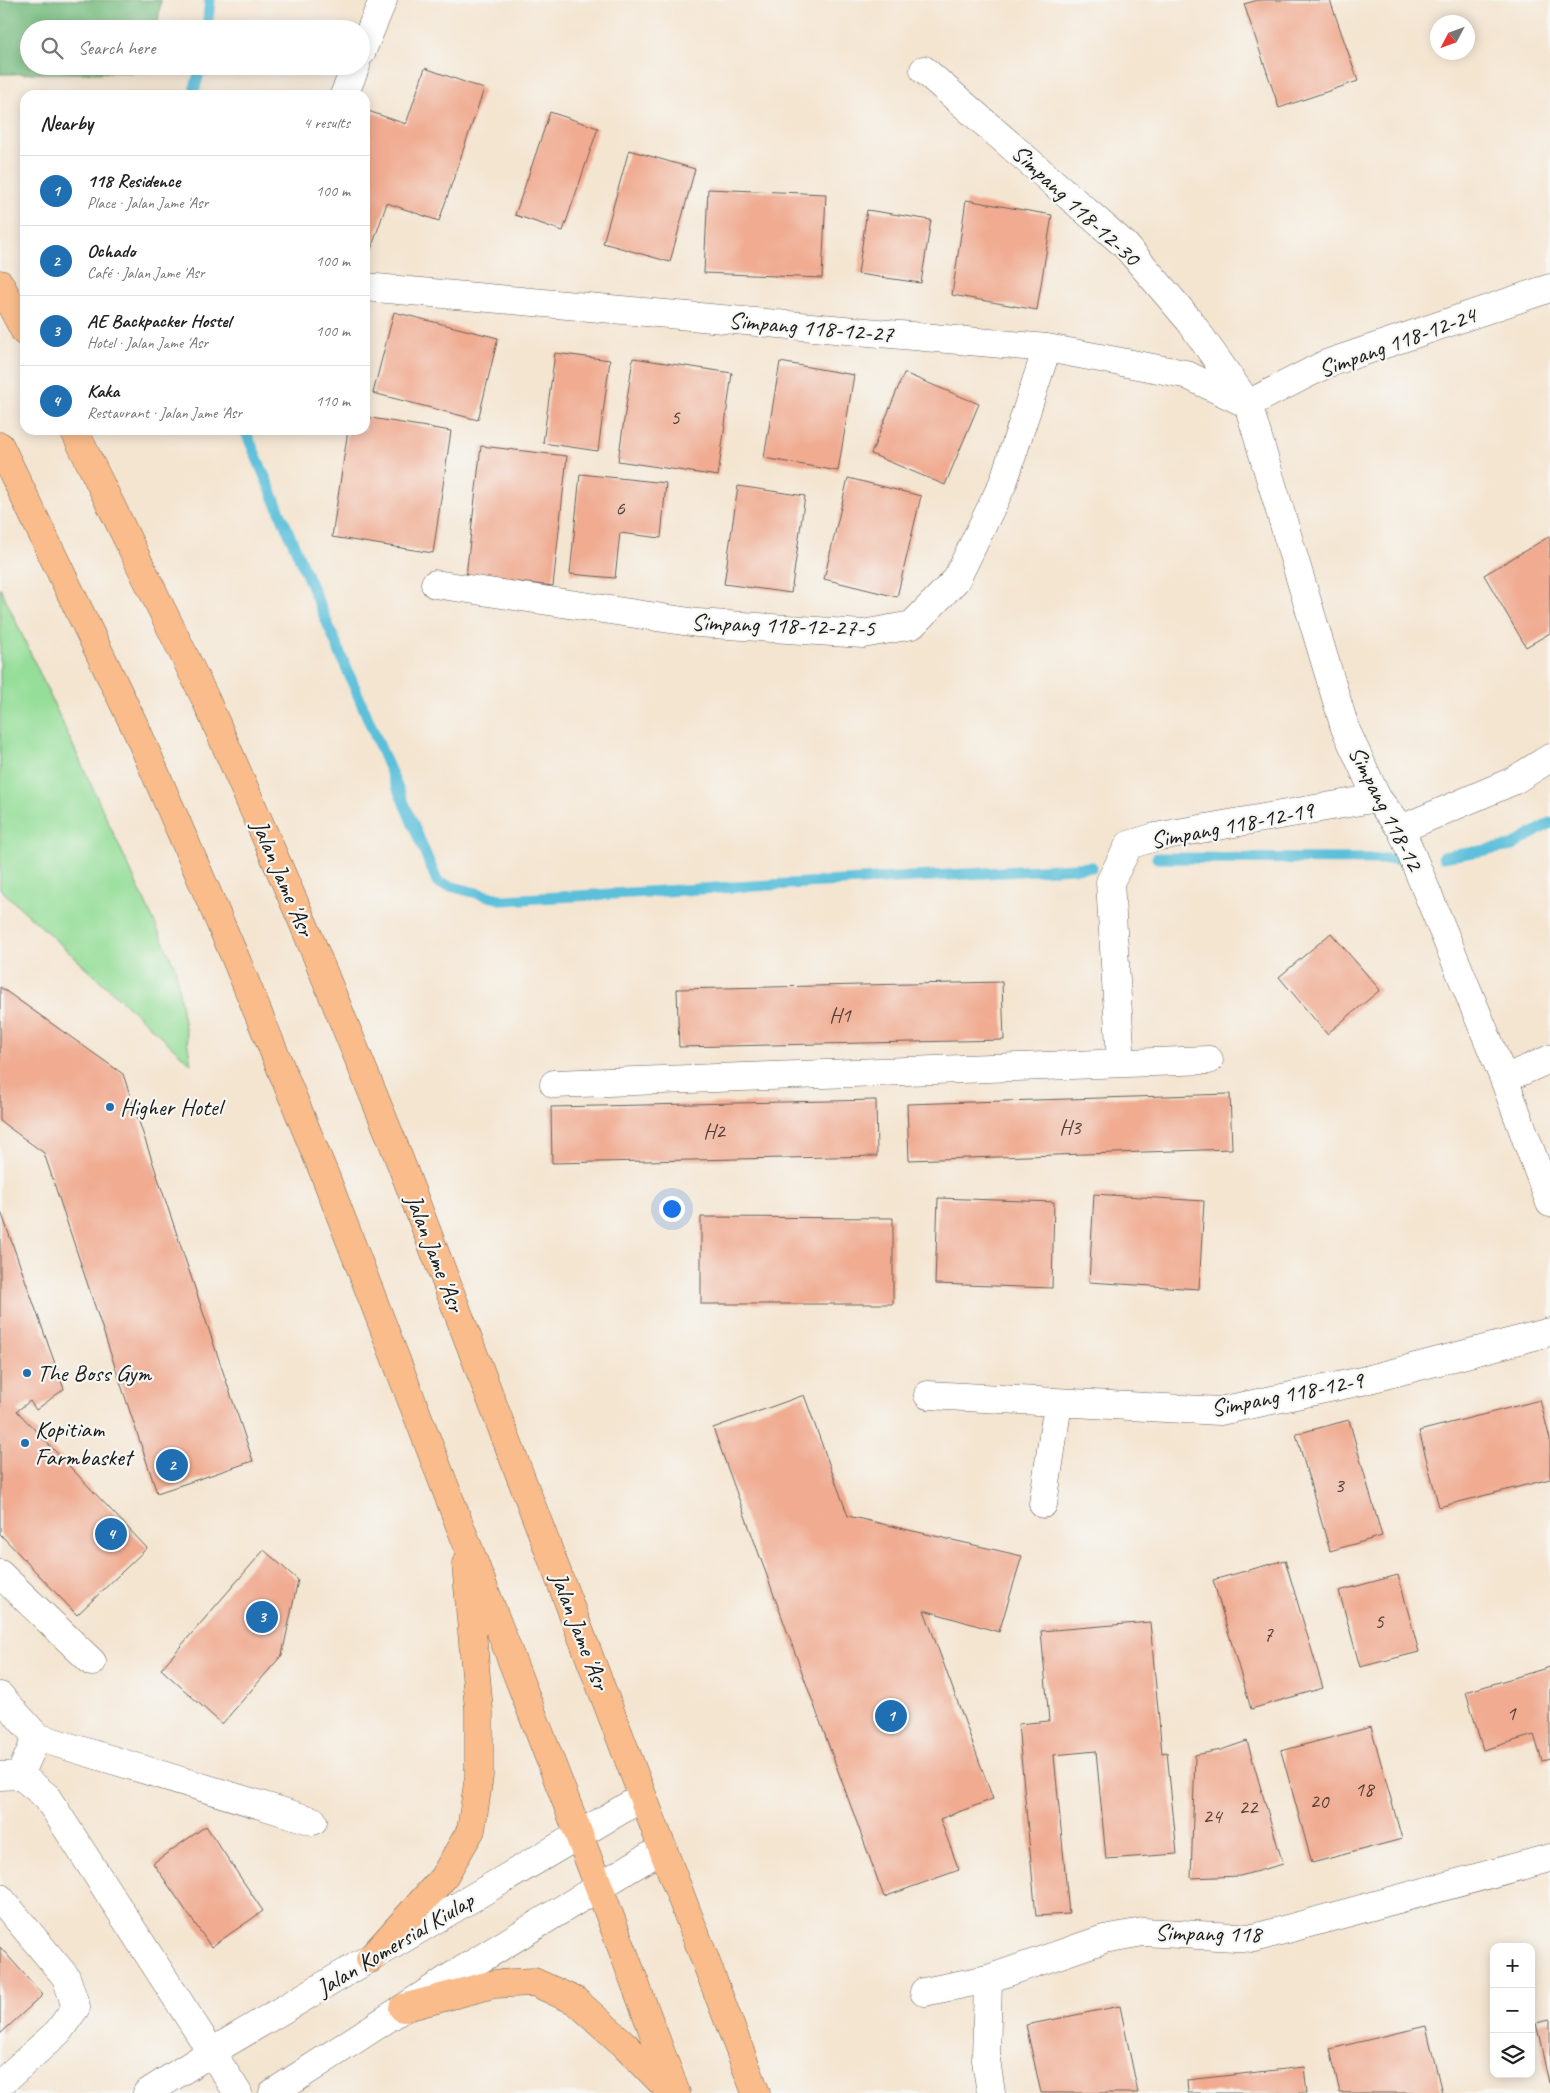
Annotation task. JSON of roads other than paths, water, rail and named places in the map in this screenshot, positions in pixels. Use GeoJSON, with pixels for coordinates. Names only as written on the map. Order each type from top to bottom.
{"type":"FeatureCollection","features":[{"type":"Feature","properties":{"kind":"main road"},"geometry":{"type":"LineString","coordinates":[[0,284],[20,322]]}},
{"type":"Feature","properties":{"kind":"main road","name":"Jalan Jame 'Asr"},"geometry":{"type":"LineString","coordinates":[[76,435],[205,698],[307,934],[395,1148],[756,2093]]}},
{"type":"Feature","properties":{"kind":"main road"},"geometry":{"type":"LineString","coordinates":[[0,446],[137,731],[235,957],[326,1178],[599,1887],[676,2093]]}},
{"type":"Feature","properties":{"kind":"main road"},"geometry":{"type":"LineString","coordinates":[[370,1959],[443,1878],[471,1830],[479,1776],[479,1710],[462,1530]]}},
{"type":"Feature","properties":{"kind":"main road"},"geometry":{"type":"LineString","coordinates":[[403,2008],[494,1984],[534,1982],[576,2001],[625,2045],[672,2093]]}},
{"type":"Feature","properties":{"kind":"street"},"geometry":{"type":"LineString","coordinates":[[370,31],[383,0]]}},
{"type":"Feature","properties":{"kind":"street","name":"Simpang 118-12-30"},"geometry":{"type":"LineString","coordinates":[[924,70],[1125,245],[1189,320],[1248,404]]}},
{"type":"Feature","properties":{"kind":"street"},"geometry":{"type":"LineString","coordinates":[[346,90],[352,75]]}},
{"type":"Feature","properties":{"kind":"street","name":"Simpang 118-12-27"},"geometry":{"type":"LineString","coordinates":[[370,287],[1047,348],[1185,374],[1248,404]]}},
{"type":"Feature","properties":{"kind":"street","name":"Simpang 118-12-24"},"geometry":{"type":"LineString","coordinates":[[1248,404],[1326,364],[1550,288]]}},
{"type":"Feature","properties":{"kind":"street","name":"Simpang 118-12-27-5"},"geometry":{"type":"LineString","coordinates":[[435,584],[697,624],[863,634],[912,625],[956,580],[1002,483],[1047,348]]}},
{"type":"Feature","properties":{"kind":"street","name":"Simpang 118-12"},"geometry":{"type":"LineString","coordinates":[[1248,404],[1345,728],[1377,798],[1401,829],[1504,1079],[1550,1203]]}},
{"type":"Feature","properties":{"kind":"street"},"geometry":{"type":"LineString","coordinates":[[1401,829],[1513,780],[1550,758]]}},
{"type":"Feature","properties":{"kind":"street","name":"Simpang 118-12-19"},"geometry":{"type":"LineString","coordinates":[[1121,1063],[1110,882],[1129,845],[1155,837],[1377,798]]}},
{"type":"Feature","properties":{"kind":"street"},"geometry":{"type":"LineString","coordinates":[[1504,1079],[1550,1059]]}},
{"type":"Feature","properties":{"kind":"street"},"geometry":{"type":"LineString","coordinates":[[554,1084],[1209,1060]]}},
{"type":"Feature","properties":{"kind":"street","name":"Simpang 118-12-9"},"geometry":{"type":"LineString","coordinates":[[928,1395],[1220,1411],[1362,1381],[1550,1332]]}},
{"type":"Feature","properties":{"kind":"street"},"geometry":{"type":"LineString","coordinates":[[1043,1504],[1058,1402]]}},
{"type":"Feature","properties":{"kind":"street"},"geometry":{"type":"LineString","coordinates":[[0,1574],[92,1662]]}},
{"type":"Feature","properties":{"kind":"street"},"geometry":{"type":"LineString","coordinates":[[0,1696],[37,1737],[313,1821]]}},
{"type":"Feature","properties":{"kind":"street"},"geometry":{"type":"LineString","coordinates":[[37,1737],[10,1775],[46,1796],[213,2051],[238,2093]]}},
{"type":"Feature","properties":{"kind":"street","name":"Jalan Komersial Kiulap"},"geometry":{"type":"LineString","coordinates":[[147,2093],[213,2051],[643,1797]]}},
{"type":"Feature","properties":{"kind":"street"},"geometry":{"type":"LineString","coordinates":[[272,2093],[403,2008],[663,1848]]}},
{"type":"Feature","properties":{"kind":"street","name":"Simpang 118"},"geometry":{"type":"LineString","coordinates":[[924,1992],[988,1979],[1104,1939],[1143,1932],[1254,1938],[1550,1858]]}},
{"type":"Feature","properties":{"kind":"street"},"geometry":{"type":"LineString","coordinates":[[0,1898],[66,1977],[76,2007],[58,2032],[0,2084]]}},
{"type":"Feature","properties":{"kind":"street"},"geometry":{"type":"LineString","coordinates":[[988,1979],[986,2060],[991,2093]]}},
{"type":"Feature","properties":{"kind":"waterway"},"geometry":{"type":"LineString","coordinates":[[208,20],[210,0]]}},
{"type":"Feature","properties":{"kind":"waterway"},"geometry":{"type":"LineString","coordinates":[[194,90],[199,75]]}},
{"type":"Feature","properties":{"kind":"waterway"},"geometry":{"type":"LineString","coordinates":[[247,435],[438,883],[504,900],[1092,867]]}},
{"type":"Feature","properties":{"kind":"waterway"},"geometry":{"type":"LineString","coordinates":[[1443,857],[1512,846],[1550,823]]}},
{"type":"Feature","properties":{"kind":"waterway"},"geometry":{"type":"LineString","coordinates":[[1157,858],[1398,859]]}},
{"type":"Feature","properties":{"kind":"place","name":"Higher Hotel"},"geometry":{"type":"Point","coordinates":[110,1107]}},
{"type":"Feature","properties":{"kind":"place","name":"The Boss Gym"},"geometry":{"type":"Point","coordinates":[27,1373]}},
{"type":"Feature","properties":{"kind":"place","name":"Kopitiam Farmbasket"},"geometry":{"type":"Point","coordinates":[25,1443]}},
{"type":"Feature","properties":{"kind":"place","name":"Ochado"},"geometry":{"type":"Point","coordinates":[172,1465]}},
{"type":"Feature","properties":{"kind":"place","name":"Kaka"},"geometry":{"type":"Point","coordinates":[111,1534]}},
{"type":"Feature","properties":{"kind":"place","name":"AE Backpacker Hostel"},"geometry":{"type":"Point","coordinates":[262,1617]}},
{"type":"Feature","properties":{"kind":"place","name":"118 Residence"},"geometry":{"type":"Point","coordinates":[891,1716]}}]}
